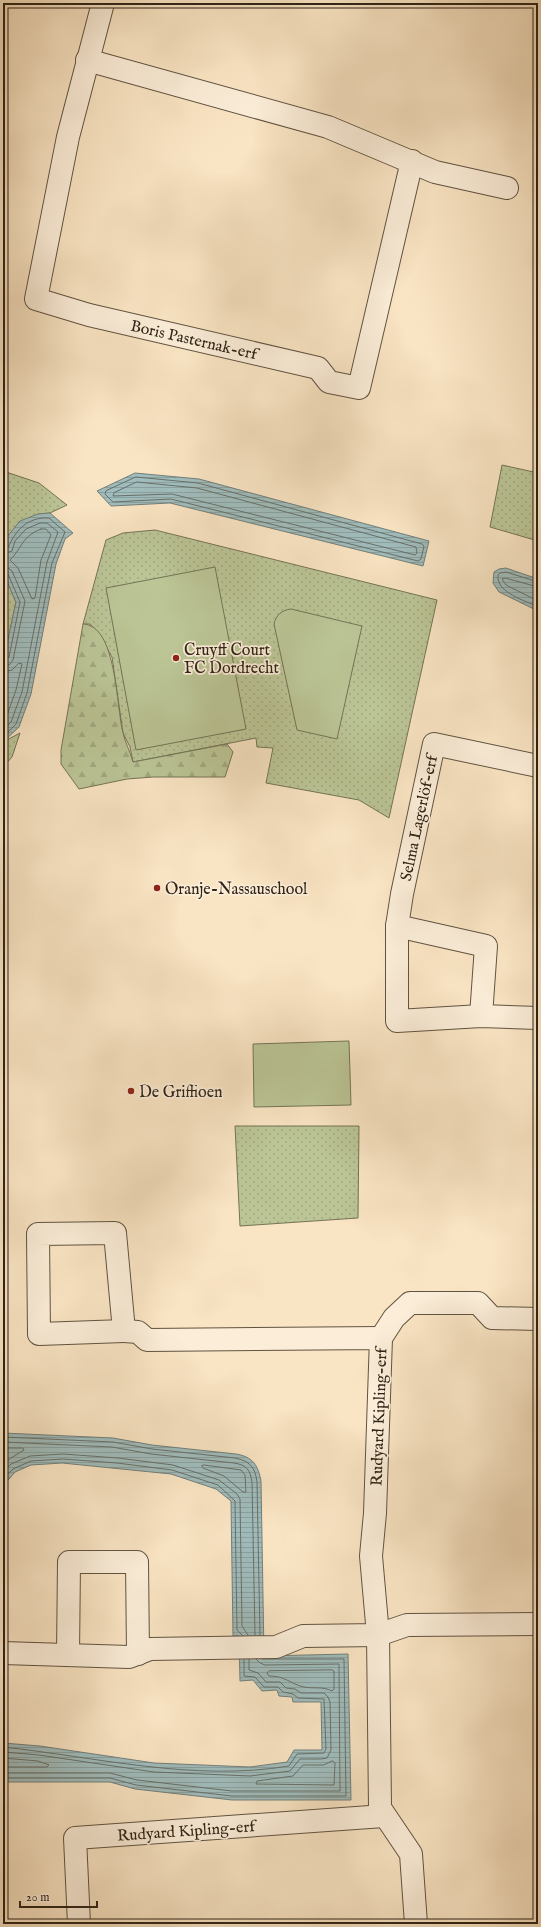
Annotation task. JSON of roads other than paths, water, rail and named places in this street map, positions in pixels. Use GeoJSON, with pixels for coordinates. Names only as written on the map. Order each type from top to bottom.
{"type":"FeatureCollection","features":[{"type":"Feature","properties":{"kind":"street","name":"Boris Pasternak-erf"},"geometry":{"type":"LineString","coordinates":[[104,3],[87,60],[67,145],[36,299],[89,315],[318,368],[329,382],[359,388],[412,161]]}},
{"type":"Feature","properties":{"kind":"street"},"geometry":{"type":"LineString","coordinates":[[87,60],[328,128],[412,161],[435,172],[507,188]]}},
{"type":"Feature","properties":{"kind":"street","name":"Selma Lagerlöf-erf"},"geometry":{"type":"LineString","coordinates":[[538,766],[434,744],[402,894],[397,926],[396,1021],[480,1016],[538,1018]]}},
{"type":"Feature","properties":{"kind":"street"},"geometry":{"type":"LineString","coordinates":[[397,926],[486,946],[480,1016]]}},
{"type":"Feature","properties":{"kind":"street","name":"Rudyard Kipling-erf"},"geometry":{"type":"LineString","coordinates":[[124,1331],[115,1233],[38,1234],[39,1334],[124,1331],[138,1332],[147,1340],[381,1338],[375,1513],[371,1556],[378,1635],[380,1808],[411,1854],[416,1924]]}},
{"type":"Feature","properties":{"kind":"street"},"geometry":{"type":"LineString","coordinates":[[381,1338],[394,1318],[410,1303],[478,1303],[492,1318],[538,1319]]}},
{"type":"Feature","properties":{"kind":"street"},"geometry":{"type":"LineString","coordinates":[[68,1655],[68,1562],[137,1562],[138,1654]]}},
{"type":"Feature","properties":{"kind":"street"},"geometry":{"type":"LineString","coordinates":[[3,1653],[129,1657],[150,1649],[264,1647],[276,1646],[303,1636],[378,1635],[407,1625],[538,1624]]}},
{"type":"Feature","properties":{"kind":"street","name":"Rudyard Kipling-erf"},"geometry":{"type":"LineString","coordinates":[[79,1924],[75,1838],[384,1816]]}},
{"type":"Feature","properties":{"kind":"water"},"geometry":{"type":"Polygon","coordinates":[[[135,473],[199,479],[429,541],[423,566],[170,503],[111,506],[97,491],[135,473]]]}},
{"type":"Feature","properties":{"kind":"water"},"geometry":{"type":"Polygon","coordinates":[[[50,513],[73,533],[65,539],[56,564],[31,694],[19,727],[3,742],[3,663],[16,602],[5,577],[3,552],[7,537],[20,521],[38,514],[50,513]]]}},
{"type":"Feature","properties":{"kind":"water"},"geometry":{"type":"Polygon","coordinates":[[[506,568],[538,579],[538,611],[499,592],[493,583],[494,572],[499,569],[506,568]]]}},
{"type":"Feature","properties":{"kind":"water"},"geometry":{"type":"Polygon","coordinates":[[[3,1433],[113,1438],[152,1445],[242,1455],[254,1463],[261,1481],[264,1656],[348,1654],[351,1800],[232,1800],[135,1789],[110,1782],[3,1782],[3,1743],[40,1746],[154,1763],[250,1767],[287,1762],[294,1750],[322,1750],[321,1702],[293,1702],[292,1697],[279,1696],[277,1690],[262,1691],[253,1680],[240,1681],[239,1636],[233,1636],[231,1501],[216,1489],[171,1474],[62,1463],[31,1465],[15,1472],[3,1486],[3,1433]]]}},
{"type":"Feature","properties":{"kind":"place","name":"Cruyff Court FC Dordrecht"},"geometry":{"type":"Point","coordinates":[176,658]}},
{"type":"Feature","properties":{"kind":"place","name":"Oranje-Nassauschool"},"geometry":{"type":"Point","coordinates":[157,888]}},
{"type":"Feature","properties":{"kind":"place","name":"De Griffioen"},"geometry":{"type":"Point","coordinates":[131,1091]}}]}
